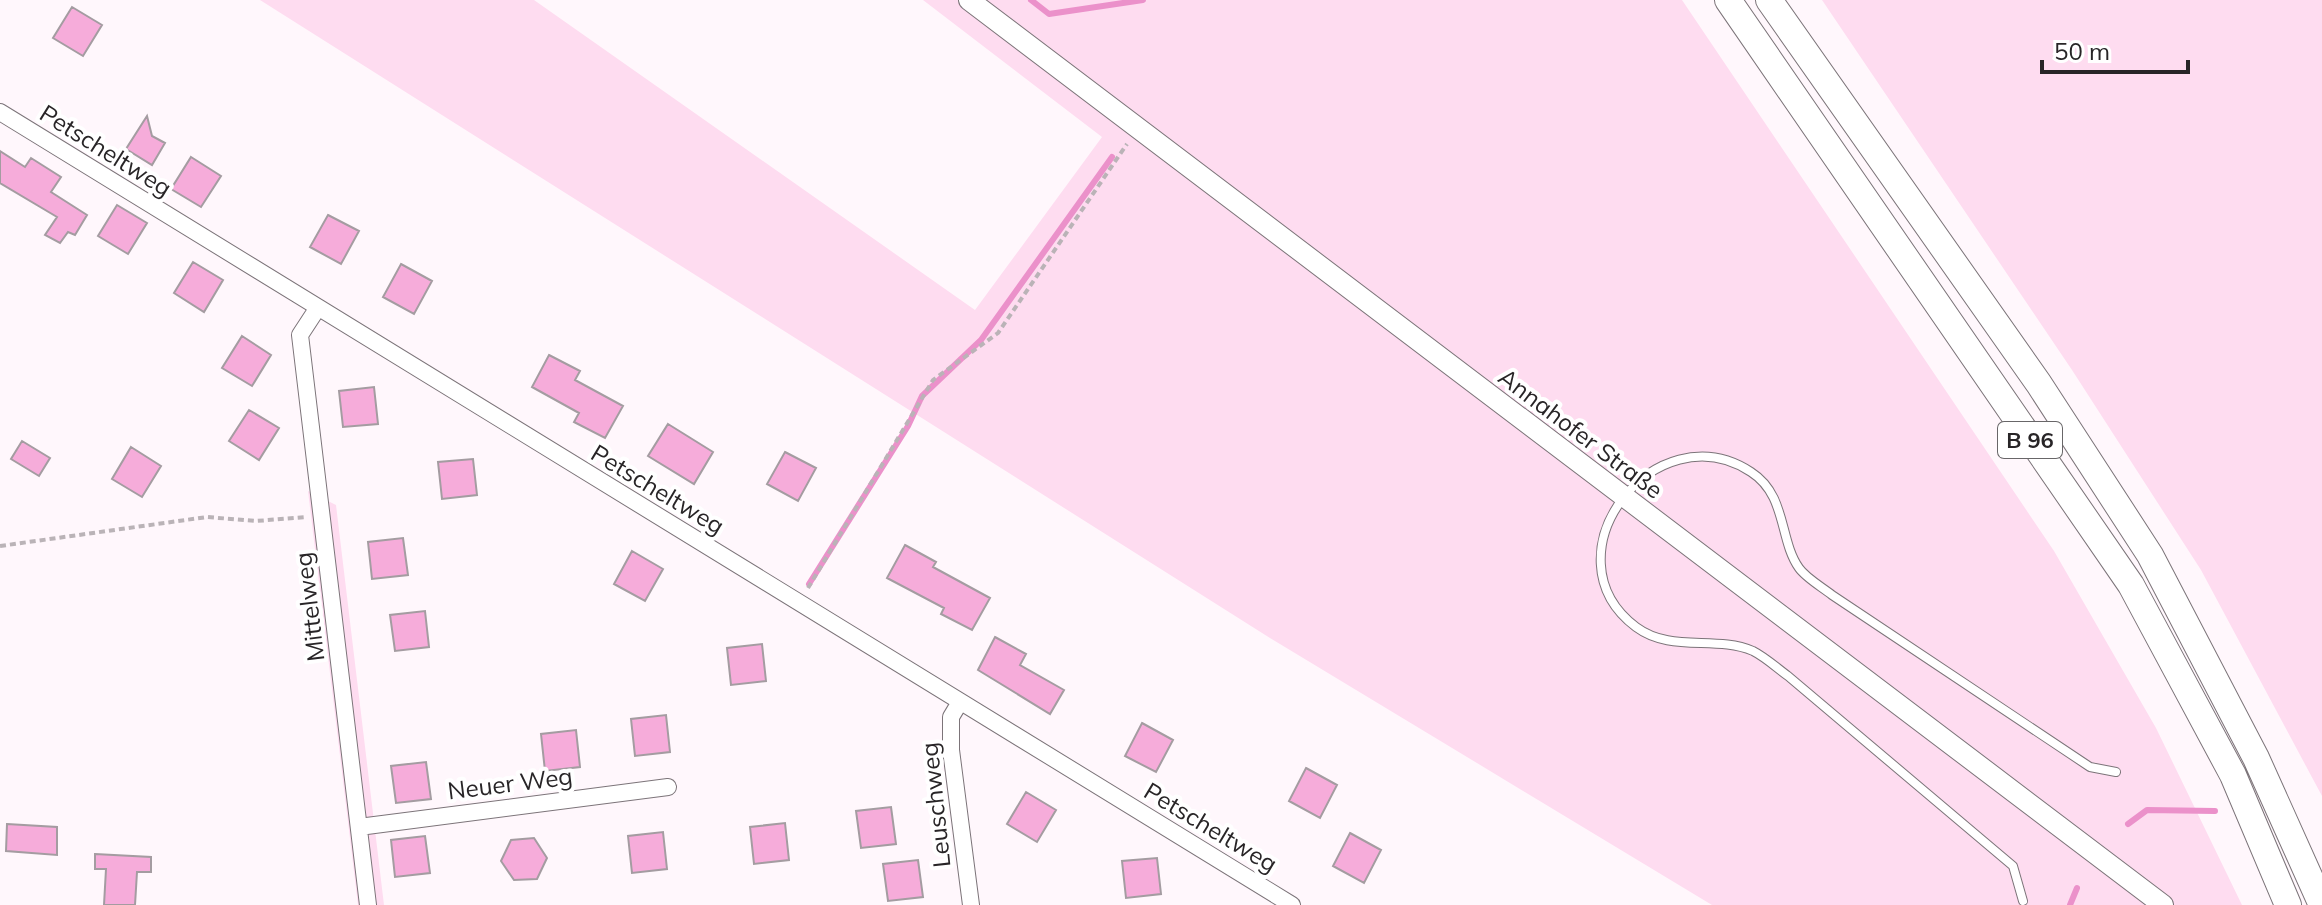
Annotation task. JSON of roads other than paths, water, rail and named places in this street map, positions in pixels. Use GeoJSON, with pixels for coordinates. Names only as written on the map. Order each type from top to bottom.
{"type":"FeatureCollection","features":[{"type":"Feature","properties":{"kind":"highway","name":"B 96"},"geometry":{"type":"LineString","coordinates":[[1728,0],[2131,585],[2233,775],[2288,905]]}},
{"type":"Feature","properties":{"kind":"highway","name":"B 96"},"geometry":{"type":"LineString","coordinates":[[1769,0],[2039,384],[2150,555],[2256,758],[2322,905]]}},
{"type":"Feature","properties":{"kind":"street","name":"Annahofer Straße"},"geometry":{"type":"LineString","coordinates":[[969,0],[2163,905]]}},
{"type":"Feature","properties":{"kind":"street","name":"Petscheltweg"},"geometry":{"type":"LineString","coordinates":[[0,112],[1292,905]]}},
{"type":"Feature","properties":{"kind":"street","name":"Mittelweg"},"geometry":{"type":"LineString","coordinates":[[317,309],[300,335],[368,905]]}},
{"type":"Feature","properties":{"kind":"street","name":"Leuschweg"},"geometry":{"type":"LineString","coordinates":[[960,702],[951,717],[951,750],[971,905]]}},
{"type":"Feature","properties":{"kind":"street","name":"Neuer Weg"},"geometry":{"type":"LineString","coordinates":[[359,827],[668,787]]}},
{"type":"Feature","properties":{"kind":"lane"},"geometry":{"type":"LineString","coordinates":[[2023,901],[2013,866],[1776,667],[1753,651],[1716,645],[1675,644],[1636,627],[1608,597],[1598,561],[1606,523],[1646,473],[1680,457],[1716,458],[1752,472],[1777,501],[1798,567],[1820,586],[2090,767],[2116,772]]}},
{"type":"Feature","properties":{"kind":"waterway"},"geometry":{"type":"LineString","coordinates":[[1031,0],[1049,14],[1143,0]]}},
{"type":"Feature","properties":{"kind":"waterway"},"geometry":{"type":"LineString","coordinates":[[809,584],[908,426],[922,396],[981,340],[1112,157]]}},
{"type":"Feature","properties":{"kind":"waterway"},"geometry":{"type":"LineString","coordinates":[[2128,824],[2147,810],[2215,811]]}},
{"type":"Feature","properties":{"kind":"waterway"},"geometry":{"type":"LineString","coordinates":[[2070,905],[2077,888]]}}]}
